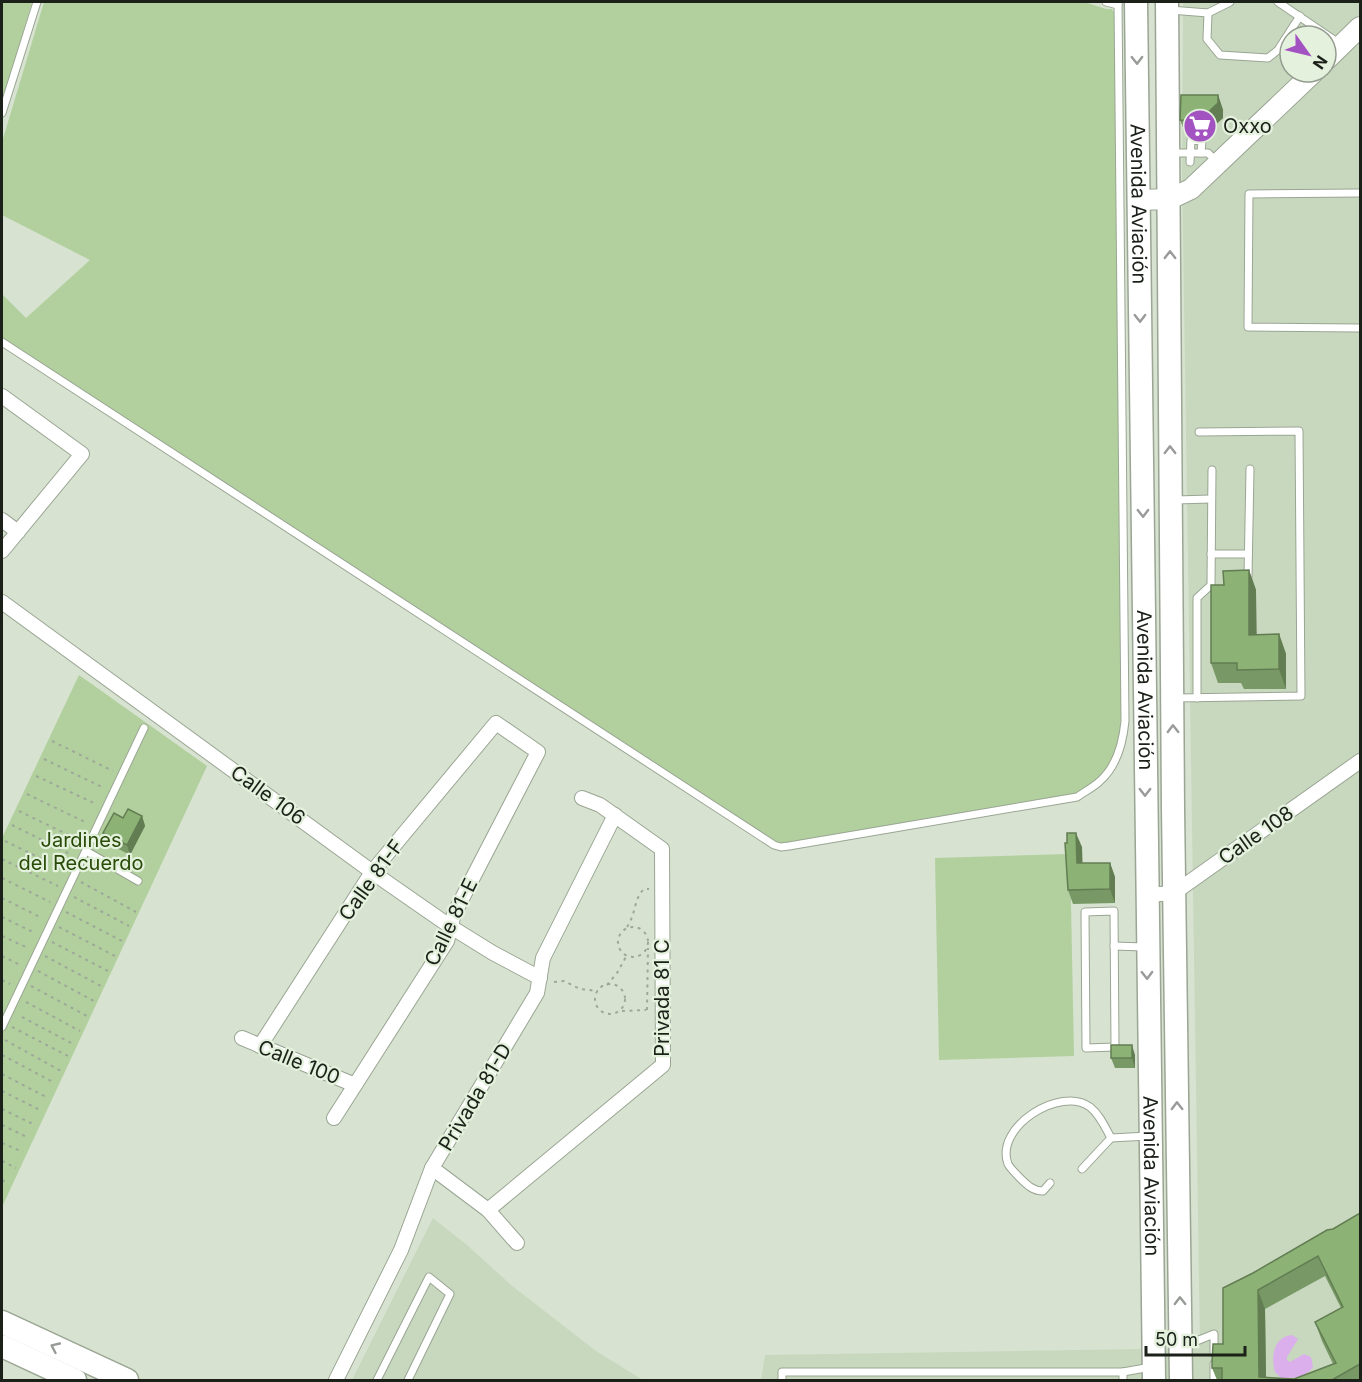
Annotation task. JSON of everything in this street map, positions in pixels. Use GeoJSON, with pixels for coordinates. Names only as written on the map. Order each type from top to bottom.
{"type":"FeatureCollection","features":[{"type":"Feature","properties":{"kind":"main road","name":"Avenida Aviación"},"geometry":{"type":"LineString","coordinates":[[1124,3],[1138,200],[1153,1374]]}},
{"type":"Feature","properties":{"kind":"main road","name":"Avenida Aviación"},"geometry":{"type":"LineString","coordinates":[[1168,6],[1183,156],[1170,199],[1170,500],[1181,1364]]}},
{"type":"Feature","properties":{"kind":"main road"},"geometry":{"type":"LineString","coordinates":[[1338,49],[1360,27]]}},
{"type":"Feature","properties":{"kind":"main road"},"geometry":{"type":"LineString","coordinates":[[1138,200],[1170,199],[1191,189],[1301,84]]}},
{"type":"Feature","properties":{"kind":"main road"},"geometry":{"type":"LineString","coordinates":[[1151,1136],[1178,1134]]}},
{"type":"Feature","properties":{"kind":"main road"},"geometry":{"type":"LineString","coordinates":[[2,1322],[76,1373]]}},
{"type":"Feature","properties":{"kind":"main road"},"geometry":{"type":"LineString","coordinates":[[2,1346],[76,1373],[127,1380]]}},
{"type":"Feature","properties":{"kind":"main road"},"geometry":{"type":"LineString","coordinates":[[1153,1374],[1181,1364]]}},
{"type":"Feature","properties":{"kind":"street"},"geometry":{"type":"LineString","coordinates":[[2,396],[82,454],[2,551]]}},
{"type":"Feature","properties":{"kind":"street"},"geometry":{"type":"LineString","coordinates":[[2,520],[18,532]]}},
{"type":"Feature","properties":{"kind":"street","name":"Calle 106"},"geometry":{"type":"LineString","coordinates":[[2,602],[451,927],[494,953],[547,980]]}},
{"type":"Feature","properties":{"kind":"street","name":"Calle 81-F"},"geometry":{"type":"LineString","coordinates":[[260,1046],[372,872],[496,723]]}},
{"type":"Feature","properties":{"kind":"street","name":"Calle 81-E"},"geometry":{"type":"LineString","coordinates":[[334,1118],[447,941],[457,908],[538,752],[496,723]]}},
{"type":"Feature","properties":{"kind":"street","name":"Calle 108"},"geometry":{"type":"LineString","coordinates":[[1174,893],[1360,761]]}},
{"type":"Feature","properties":{"kind":"street"},"geometry":{"type":"LineString","coordinates":[[582,798],[615,815]]}},
{"type":"Feature","properties":{"kind":"street","name":"Privada 81 C"},"geometry":{"type":"LineString","coordinates":[[488,1210],[663,1065],[662,849],[615,815]]}},
{"type":"Feature","properties":{"kind":"street","name":"Privada 81-D"},"geometry":{"type":"LineString","coordinates":[[336,1380],[401,1250],[432,1168],[547,980],[543,958],[615,815]]}},
{"type":"Feature","properties":{"kind":"street"},"geometry":{"type":"LineString","coordinates":[[1146,895],[1174,893]]}},
{"type":"Feature","properties":{"kind":"street","name":"Calle 100"},"geometry":{"type":"LineString","coordinates":[[242,1038],[356,1085]]}},
{"type":"Feature","properties":{"kind":"street"},"geometry":{"type":"LineString","coordinates":[[432,1168],[488,1210],[517,1244]]}},
{"type":"Feature","properties":{"kind":"lane"},"geometry":{"type":"LineString","coordinates":[[2,113],[37,2]]}},
{"type":"Feature","properties":{"kind":"lane"},"geometry":{"type":"LineString","coordinates":[[2,342],[774,845],[789,846],[1077,797],[1101,780],[1114,762],[1123,743],[1125,721],[1122,260],[1124,3],[1106,2]]}},
{"type":"Feature","properties":{"kind":"lane"},"geometry":{"type":"LineString","coordinates":[[1168,6],[1208,13],[1230,2]]}},
{"type":"Feature","properties":{"kind":"lane"},"geometry":{"type":"LineString","coordinates":[[1278,2],[1342,45]]}},
{"type":"Feature","properties":{"kind":"lane"},"geometry":{"type":"LineString","coordinates":[[1208,13],[1207,39],[1220,55],[1268,58],[1278,50],[1300,16]]}},
{"type":"Feature","properties":{"kind":"lane"},"geometry":{"type":"LineString","coordinates":[[1183,156],[1191,140],[1202,141],[1201,153]]}},
{"type":"Feature","properties":{"kind":"lane"},"geometry":{"type":"LineString","coordinates":[[1183,156],[1208,153],[1219,163]]}},
{"type":"Feature","properties":{"kind":"lane"},"geometry":{"type":"LineString","coordinates":[[1360,194],[1249,194],[1248,327],[1360,328]]}},
{"type":"Feature","properties":{"kind":"lane"},"geometry":{"type":"LineString","coordinates":[[1172,698],[1301,696],[1299,431],[1199,432]]}},
{"type":"Feature","properties":{"kind":"lane"},"geometry":{"type":"LineString","coordinates":[[1248,584],[1250,469]]}},
{"type":"Feature","properties":{"kind":"lane"},"geometry":{"type":"LineString","coordinates":[[1197,698],[1197,598],[1211,585],[1212,470]]}},
{"type":"Feature","properties":{"kind":"lane"},"geometry":{"type":"LineString","coordinates":[[1170,500],[1211,499]]}},
{"type":"Feature","properties":{"kind":"lane"},"geometry":{"type":"LineString","coordinates":[[1211,554],[1248,554]]}},
{"type":"Feature","properties":{"kind":"lane"},"geometry":{"type":"LineString","coordinates":[[2,1028],[144,728]]}},
{"type":"Feature","properties":{"kind":"lane"},"geometry":{"type":"LineString","coordinates":[[86,851],[138,881]]}},
{"type":"Feature","properties":{"kind":"lane"},"geometry":{"type":"LineString","coordinates":[[1113,911],[1114,946],[1115,1047],[1086,1048],[1084,912],[1113,911]]}},
{"type":"Feature","properties":{"kind":"lane"},"geometry":{"type":"LineString","coordinates":[[1114,946],[1147,947]]}},
{"type":"Feature","properties":{"kind":"lane"},"geometry":{"type":"LineString","coordinates":[[1050,1183],[1043,1191],[1030,1188],[1008,1164],[1006,1147],[1012,1134],[1023,1120],[1039,1109],[1055,1103],[1076,1101],[1089,1106],[1099,1117],[1111,1138]]}},
{"type":"Feature","properties":{"kind":"lane"},"geometry":{"type":"LineString","coordinates":[[1082,1169],[1111,1138],[1151,1136]]}},
{"type":"Feature","properties":{"kind":"lane"},"geometry":{"type":"LineString","coordinates":[[377,1380],[429,1277],[450,1294],[408,1380]]}},
{"type":"Feature","properties":{"kind":"lane"},"geometry":{"type":"LineString","coordinates":[[1181,1364],[1214,1334],[1214,1380]]}},
{"type":"Feature","properties":{"kind":"lane"},"geometry":{"type":"LineString","coordinates":[[782,1380],[782,1372],[1123,1372],[1153,1374]]}},
{"type":"Feature","properties":{"kind":"lane"},"geometry":{"type":"LineString","coordinates":[[1123,1372],[1123,1380]]}},
{"type":"Feature","properties":{"kind":"path"},"geometry":{"type":"LineString","coordinates":[[52,741],[113,771]]}},
{"type":"Feature","properties":{"kind":"path"},"geometry":{"type":"LineString","coordinates":[[44,759],[105,788]]}},
{"type":"Feature","properties":{"kind":"path"},"geometry":{"type":"LineString","coordinates":[[36,776],[97,805]]}},
{"type":"Feature","properties":{"kind":"path"},"geometry":{"type":"LineString","coordinates":[[27,794],[88,824]]}},
{"type":"Feature","properties":{"kind":"path"},"geometry":{"type":"LineString","coordinates":[[19,811],[80,840]]}},
{"type":"Feature","properties":{"kind":"path"},"geometry":{"type":"LineString","coordinates":[[12,825],[73,855]]}},
{"type":"Feature","properties":{"kind":"path"},"geometry":{"type":"LineString","coordinates":[[5,841],[65,870]]}},
{"type":"Feature","properties":{"kind":"path"},"geometry":{"type":"LineString","coordinates":[[2,859],[58,886]]}},
{"type":"Feature","properties":{"kind":"path"},"geometry":{"type":"LineString","coordinates":[[2,878],[50,902]]}},
{"type":"Feature","properties":{"kind":"path"},"geometry":{"type":"LineString","coordinates":[[81,882],[136,912]]}},
{"type":"Feature","properties":{"kind":"path"},"geometry":{"type":"LineString","coordinates":[[648,945],[639,956],[627,955],[622,951],[618,942],[621,933],[634,916],[638,896],[644,889],[655,889]]}},
{"type":"Feature","properties":{"kind":"path"},"geometry":{"type":"LineString","coordinates":[[74,897],[129,926]]}},
{"type":"Feature","properties":{"kind":"path"},"geometry":{"type":"LineString","coordinates":[[2,898],[42,918]]}},
{"type":"Feature","properties":{"kind":"path"},"geometry":{"type":"LineString","coordinates":[[66,912],[122,941]]}},
{"type":"Feature","properties":{"kind":"path"},"geometry":{"type":"LineString","coordinates":[[2,917],[35,933]]}},
{"type":"Feature","properties":{"kind":"path"},"geometry":{"type":"LineString","coordinates":[[59,927],[115,956]]}},
{"type":"Feature","properties":{"kind":"path"},"geometry":{"type":"LineString","coordinates":[[625,929],[635,927],[647,935],[647,1010]]}},
{"type":"Feature","properties":{"kind":"path"},"geometry":{"type":"LineString","coordinates":[[2,936],[28,948]]}},
{"type":"Feature","properties":{"kind":"path"},"geometry":{"type":"LineString","coordinates":[[52,942],[108,971]]}},
{"type":"Feature","properties":{"kind":"path"},"geometry":{"type":"LineString","coordinates":[[627,955],[617,973],[598,991],[595,1000],[598,1009],[606,1014],[620,1011],[655,1010]]}},
{"type":"Feature","properties":{"kind":"path"},"geometry":{"type":"LineString","coordinates":[[2,956],[20,965]]}},
{"type":"Feature","properties":{"kind":"path"},"geometry":{"type":"LineString","coordinates":[[45,956],[101,986]]}},
{"type":"Feature","properties":{"kind":"path"},"geometry":{"type":"LineString","coordinates":[[38,971],[94,1001]]}},
{"type":"Feature","properties":{"kind":"path"},"geometry":{"type":"LineString","coordinates":[[2,980],[10,984]]}},
{"type":"Feature","properties":{"kind":"path"},"geometry":{"type":"LineString","coordinates":[[547,980],[564,981],[580,989],[598,991]]}},
{"type":"Feature","properties":{"kind":"path"},"geometry":{"type":"LineString","coordinates":[[606,985],[616,986],[623,993],[625,1003],[620,1011]]}},
{"type":"Feature","properties":{"kind":"path"},"geometry":{"type":"LineString","coordinates":[[31,986],[87,1016]]}},
{"type":"Feature","properties":{"kind":"path"},"geometry":{"type":"LineString","coordinates":[[26,1002],[80,1031]]}},
{"type":"Feature","properties":{"kind":"path"},"geometry":{"type":"LineString","coordinates":[[22,1017],[74,1044]]}},
{"type":"Feature","properties":{"kind":"path"},"geometry":{"type":"LineString","coordinates":[[11,1027],[68,1056]]}},
{"type":"Feature","properties":{"kind":"path"},"geometry":{"type":"LineString","coordinates":[[5,1040],[61,1071]]}},
{"type":"Feature","properties":{"kind":"path"},"geometry":{"type":"LineString","coordinates":[[2,1055],[55,1083]]}},
{"type":"Feature","properties":{"kind":"path"},"geometry":{"type":"LineString","coordinates":[[2,1074],[48,1098]]}},
{"type":"Feature","properties":{"kind":"path"},"geometry":{"type":"LineString","coordinates":[[2,1091],[42,1111]]}},
{"type":"Feature","properties":{"kind":"path"},"geometry":{"type":"LineString","coordinates":[[2,1109],[35,1125]]}},
{"type":"Feature","properties":{"kind":"path"},"geometry":{"type":"LineString","coordinates":[[2,1125],[29,1138]]}},
{"type":"Feature","properties":{"kind":"path"},"geometry":{"type":"LineString","coordinates":[[2,1143],[23,1152]]}},
{"type":"Feature","properties":{"kind":"path"},"geometry":{"type":"LineString","coordinates":[[2,1161],[16,1167]]}},
{"type":"Feature","properties":{"kind":"path"},"geometry":{"type":"LineString","coordinates":[[2,1180],[8,1183]]}},
{"type":"Feature","properties":{"kind":"shaded area"},"geometry":{"type":"Polygon","coordinates":[[[1183,2],[1360,2],[1360,1380],[761,1380],[765,1355],[1200,1348],[1182,172],[1183,2]]]}},
{"type":"Feature","properties":{"kind":"shaded area"},"geometry":{"type":"Polygon","coordinates":[[[433,1218],[511,1285],[596,1351],[643,1380],[352,1380],[433,1218]]]}},
{"type":"Feature","properties":{"kind":"shaded area"},"geometry":{"type":"Polygon","coordinates":[[[1292,1335],[1298,1339],[1287,1360],[1290,1362],[1304,1354],[1311,1357],[1313,1367],[1303,1375],[1281,1378],[1275,1372],[1273,1360],[1275,1349],[1281,1340],[1292,1335]]]}},
{"type":"Feature","properties":{"kind":"green space"},"geometry":{"type":"Polygon","coordinates":[[[2,2],[32,2],[2,102],[2,2]]]}},
{"type":"Feature","properties":{"kind":"green space"},"geometry":{"type":"Polygon","coordinates":[[[44,2],[1084,2],[1112,9],[1117,18],[1122,701],[1117,742],[1105,770],[1096,781],[1076,795],[781,845],[773,843],[10,345],[2,338],[2,294],[26,318],[90,260],[2,215],[2,142],[44,2]]]}},
{"type":"Feature","properties":{"kind":"green space","name":"Jardines del Recuerdo"},"geometry":{"type":"Polygon","coordinates":[[[79,675],[207,766],[2,1207],[2,838],[79,675]]]}},
{"type":"Feature","properties":{"kind":"green space"},"geometry":{"type":"Polygon","coordinates":[[[1070,854],[1074,1056],[939,1060],[935,858],[1070,854]]]}},
{"type":"Feature","properties":{"kind":"building"},"geometry":{"type":"Polygon","coordinates":[[[1181,95],[1218,95],[1218,103],[1199,121],[1180,120],[1181,95]]]}},
{"type":"Feature","properties":{"kind":"building"},"geometry":{"type":"Polygon","coordinates":[[[1249,570],[1249,635],[1279,634],[1279,669],[1237,670],[1237,663],[1211,663],[1211,585],[1224,585],[1223,571],[1249,570]]]}},
{"type":"Feature","properties":{"kind":"building"},"geometry":{"type":"Polygon","coordinates":[[[128,809],[142,816],[127,845],[103,833],[114,813],[123,818],[128,809]]]}},
{"type":"Feature","properties":{"kind":"building"},"geometry":{"type":"Polygon","coordinates":[[[1067,833],[1076,833],[1077,863],[1110,863],[1110,889],[1068,890],[1065,843],[1067,843],[1067,833]]]}},
{"type":"Feature","properties":{"kind":"building"},"geometry":{"type":"Polygon","coordinates":[[[1111,1045],[1132,1045],[1132,1058],[1111,1058],[1111,1045]]]}},
{"type":"Feature","properties":{"kind":"building"},"geometry":{"type":"Polygon","coordinates":[[[1360,1213],[1360,1364],[1332,1380],[1222,1380],[1222,1368],[1212,1368],[1212,1363],[1213,1344],[1223,1344],[1223,1288],[1327,1230],[1333,1229],[1360,1213]],[[1318,1256],[1258,1290],[1259,1377],[1294,1379],[1336,1363],[1315,1322],[1343,1307],[1318,1256]]]}},
{"type":"Feature","properties":{"kind":"place","name":"Oxxo"},"geometry":{"type":"Point","coordinates":[1200,126]}}]}
